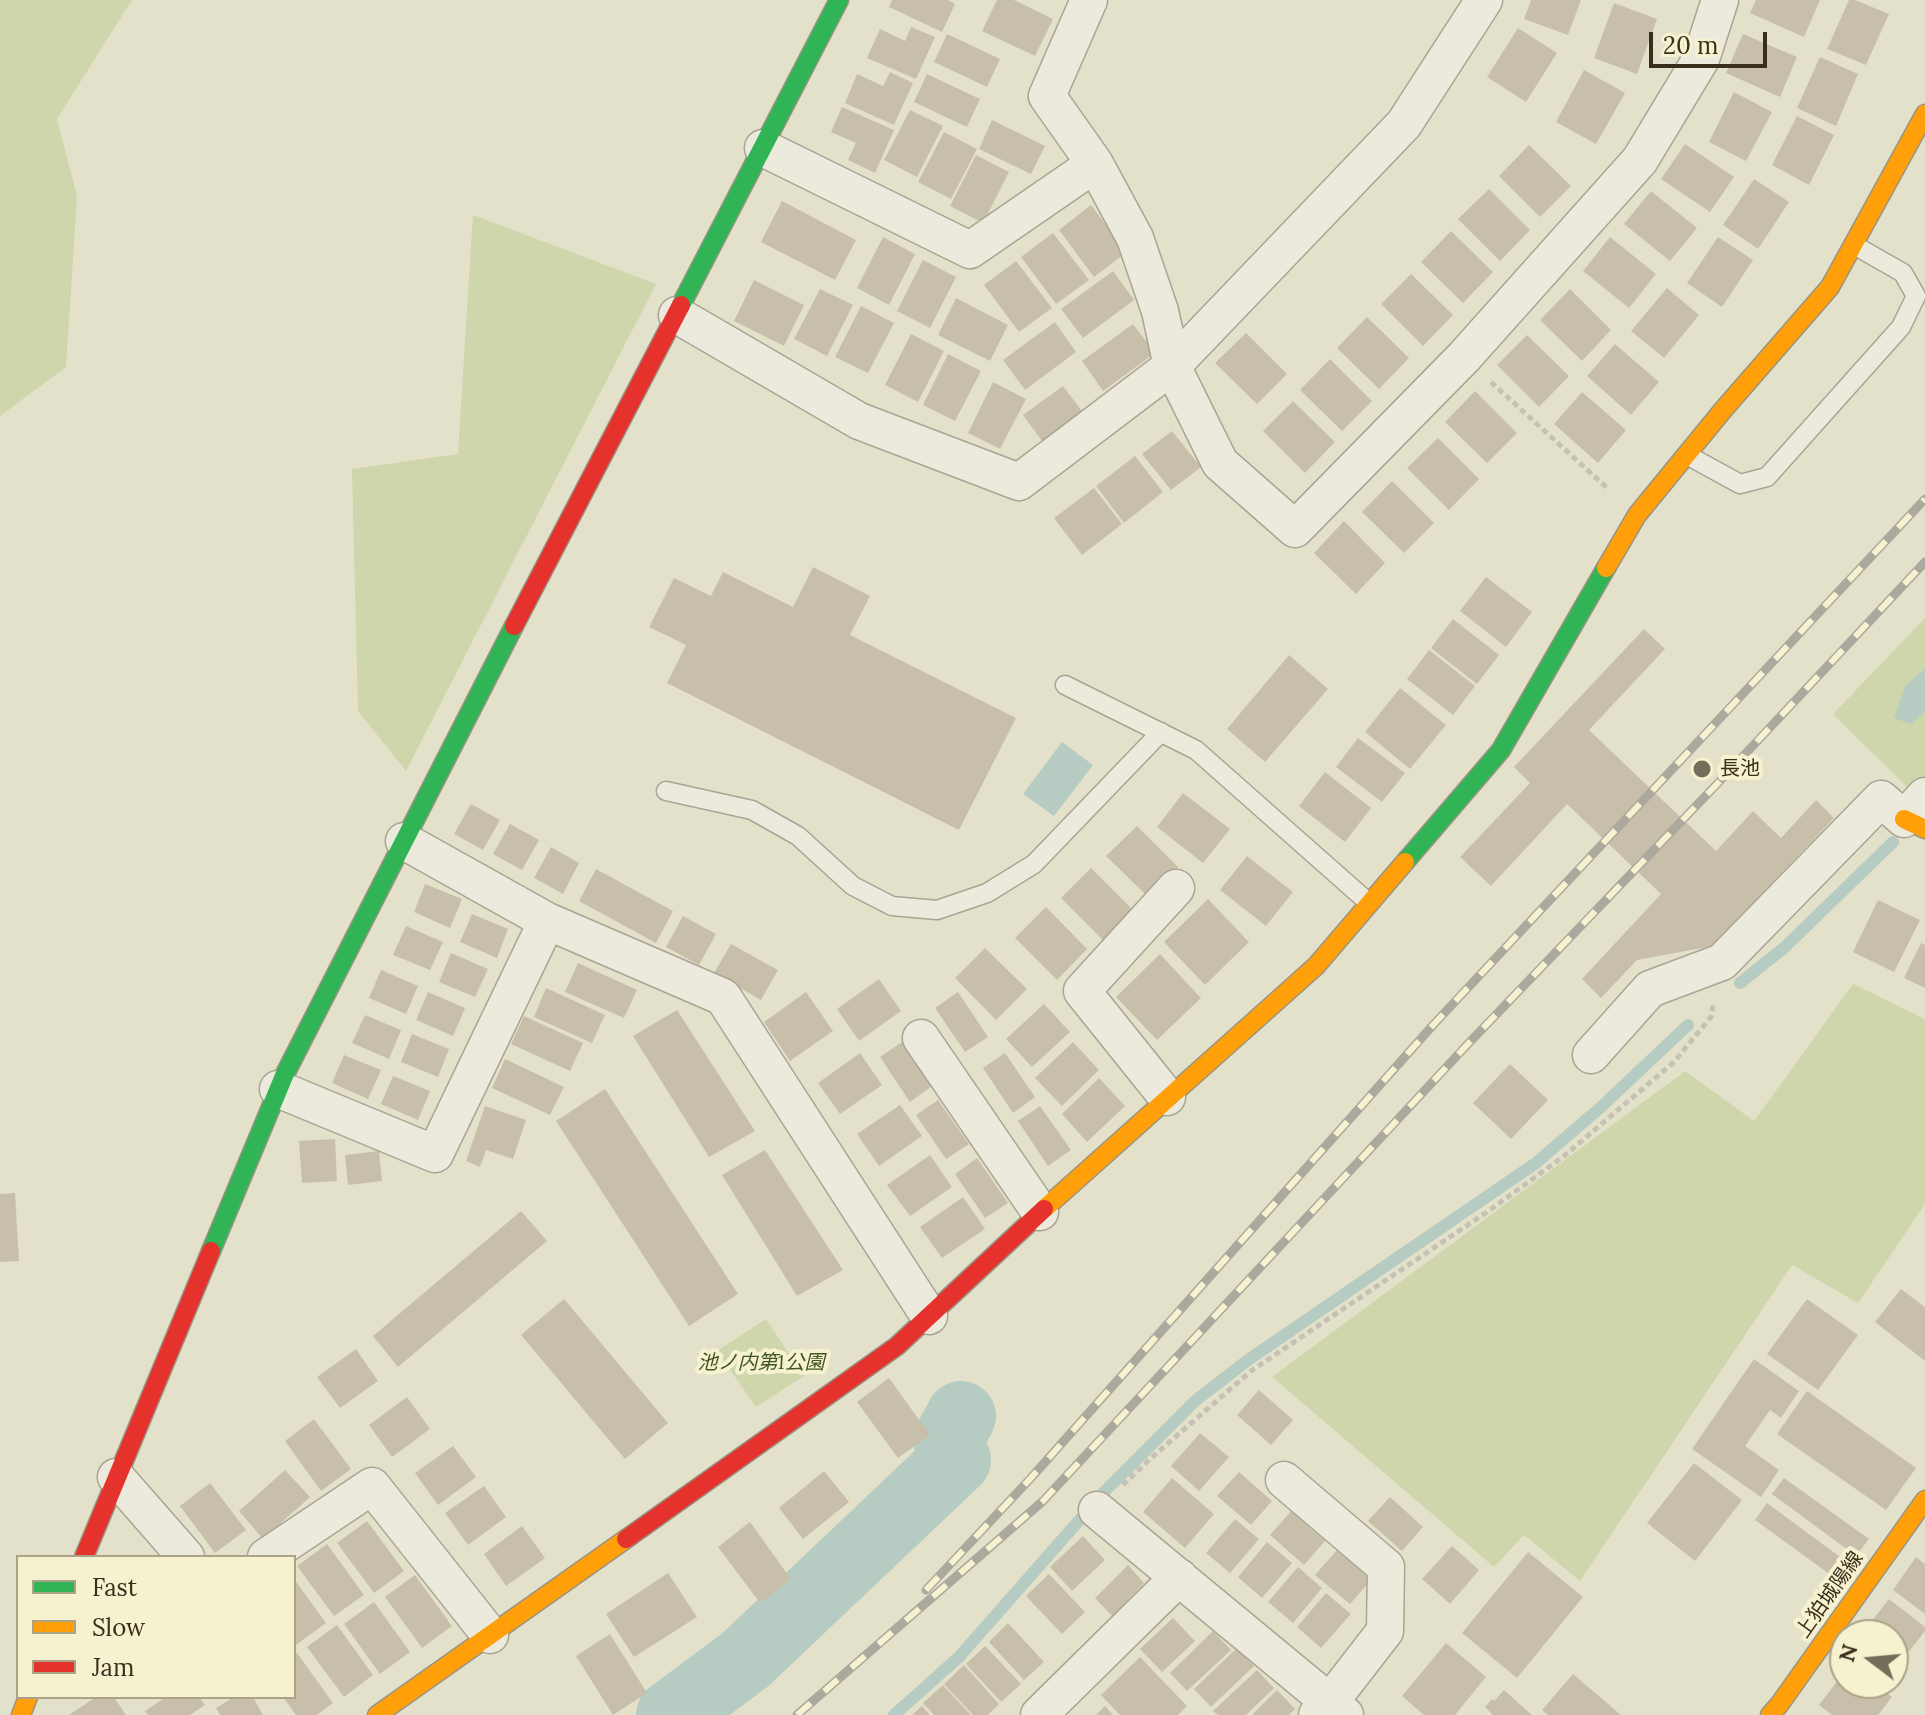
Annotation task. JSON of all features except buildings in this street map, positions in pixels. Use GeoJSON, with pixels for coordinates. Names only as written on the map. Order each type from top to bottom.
{"type":"FeatureCollection","features":[{"type":"Feature","properties":{"kind":"street"},"geometry":{"type":"LineString","coordinates":[[85,1555],[278,1089],[839,0]]}},
{"type":"Feature","properties":{"kind":"street"},"geometry":{"type":"LineString","coordinates":[[1089,0],[1047,96],[1095,164],[1135,238],[1160,311],[1172,366],[1220,463],[1295,529],[1464,357],[1640,160],[1701,59],[1720,0]]}},
{"type":"Feature","properties":{"kind":"street"},"geometry":{"type":"LineString","coordinates":[[677,315],[859,421],[1019,482],[1172,366],[1404,124],[1484,0]]}},
{"type":"Feature","properties":{"kind":"street"},"geometry":{"type":"LineString","coordinates":[[377,1715],[897,1346],[1040,1212],[1316,966],[1501,750],[1637,515],[1830,287],[1925,114]]}},
{"type":"Feature","properties":{"kind":"street"},"geometry":{"type":"LineString","coordinates":[[763,148],[970,250],[1095,164]]}},
{"type":"Feature","properties":{"kind":"street"},"geometry":{"type":"LineString","coordinates":[[1591,1055],[1650,989],[1722,962],[1881,799],[1918,815]]}},
{"type":"Feature","properties":{"kind":"street"},"geometry":{"type":"LineString","coordinates":[[404,841],[547,921],[723,997],[929,1316]]}},
{"type":"Feature","properties":{"kind":"street"},"geometry":{"type":"LineString","coordinates":[[1167,1097],[1082,991],[1176,888]]}},
{"type":"Feature","properties":{"kind":"street"},"geometry":{"type":"LineString","coordinates":[[278,1089],[435,1154],[547,921]]}},
{"type":"Feature","properties":{"kind":"street"},"geometry":{"type":"LineString","coordinates":[[921,1038],[1040,1212]]}},
{"type":"Feature","properties":{"kind":"street"},"geometry":{"type":"LineString","coordinates":[[116,1477],[184,1555]]}},
{"type":"Feature","properties":{"kind":"street"},"geometry":{"type":"LineString","coordinates":[[1097,1510],[1179,1577],[1331,1711],[1385,1631],[1386,1567],[1284,1480]]}},
{"type":"Feature","properties":{"kind":"street"},"geometry":{"type":"LineString","coordinates":[[269,1555],[372,1486],[490,1635]]}},
{"type":"Feature","properties":{"kind":"street","name":"上狛城陽線"},"geometry":{"type":"LineString","coordinates":[[1770,1715],[1925,1500]]}},
{"type":"Feature","properties":{"kind":"street"},"geometry":{"type":"LineString","coordinates":[[1039,1715],[1179,1577]]}},
{"type":"Feature","properties":{"kind":"lane"},"geometry":{"type":"LineString","coordinates":[[1687,455],[1740,484],[1767,477],[1901,327],[1916,296],[1903,273],[1854,245]]}},
{"type":"Feature","properties":{"kind":"lane"},"geometry":{"type":"LineString","coordinates":[[1065,685],[1196,750],[1369,903]]}},
{"type":"Feature","properties":{"kind":"lane"},"geometry":{"type":"LineString","coordinates":[[666,791],[752,810],[798,836],[853,886],[892,906],[937,910],[987,893],[1034,864],[1161,732]]}},
{"type":"Feature","properties":{"kind":"path"},"geometry":{"type":"LineString","coordinates":[[1464,357],[1612,493]]}},
{"type":"Feature","properties":{"kind":"path"},"geometry":{"type":"LineString","coordinates":[[1097,1510],[1251,1371],[1490,1210],[1564,1156],[1673,1063],[1711,1017],[1722,962]]}},
{"type":"Feature","properties":{"kind":"green space"},"geometry":{"type":"Polygon","coordinates":[[[0,0],[132,0],[57,119],[77,196],[66,367],[0,416],[0,0]]]}},
{"type":"Feature","properties":{"kind":"green space"},"geometry":{"type":"Polygon","coordinates":[[[473,215],[656,284],[406,771],[358,711],[352,469],[458,454],[473,215]]]}},
{"type":"Feature","properties":{"kind":"green space"},"geometry":{"type":"Polygon","coordinates":[[[1925,618],[1925,780],[1913,793],[1833,714],[1925,618]]]}},
{"type":"Feature","properties":{"kind":"green space"},"geometry":{"type":"Polygon","coordinates":[[[1853,984],[1925,1019],[1925,1204],[1858,1303],[1792,1265],[1580,1581],[1524,1535],[1494,1567],[1272,1377],[1685,1071],[1754,1121],[1853,984]]]}},
{"type":"Feature","properties":{"kind":"green space","name":"池ノ内第1公園"},"geometry":{"type":"Polygon","coordinates":[[[766,1319],[804,1376],[756,1407],[717,1351],[766,1319]]]}},
{"type":"Feature","properties":{"kind":"shaded area"},"geometry":{"type":"Polygon","coordinates":[[[1925,669],[1925,712],[1911,724],[1894,718],[1905,686],[1925,669]]]}},
{"type":"Feature","properties":{"kind":"shaded area"},"geometry":{"type":"Polygon","coordinates":[[[1062,742],[1093,765],[1054,816],[1023,794],[1062,742]]]}},
{"type":"Feature","properties":{"kind":"shaded area"},"geometry":{"type":"Polygon","coordinates":[[[967,1449],[970,1473],[891,1564],[845,1566],[967,1449]]]}},
{"type":"Feature","properties":{"kind":"waterway"},"geometry":{"type":"LineString","coordinates":[[1740,983],[1785,947],[1893,842]]}},
{"type":"Feature","properties":{"kind":"waterway"},"geometry":{"type":"LineString","coordinates":[[894,1715],[959,1657],[1105,1491],[1195,1401],[1248,1360],[1536,1163],[1688,1025]]}},
{"type":"Feature","properties":{"kind":"waterway"},"geometry":{"type":"LineString","coordinates":[[671,1715],[745,1660],[956,1460],[948,1440],[961,1416]]}},
{"type":"Feature","properties":{"kind":"railway"},"geometry":{"type":"LineString","coordinates":[[926,1590],[1030,1479],[1434,1024],[1925,499]]}},
{"type":"Feature","properties":{"kind":"railway"},"geometry":{"type":"LineString","coordinates":[[797,1715],[1043,1501],[1466,1046],[1925,562]]}},
{"type":"Feature","properties":{"kind":"traffic: fast"},"geometry":{"type":"LineString","coordinates":[[681,305],[839,0]]}},
{"type":"Feature","properties":{"kind":"traffic: fast"},"geometry":{"type":"LineString","coordinates":[[1405,862],[1501,750],[1606,568]]}},
{"type":"Feature","properties":{"kind":"traffic: fast"},"geometry":{"type":"LineString","coordinates":[[211,1251],[284,1076],[514,626]]}},
{"type":"Feature","properties":{"kind":"traffic: slow"},"geometry":{"type":"LineString","coordinates":[[1606,568],[1637,515],[1830,287],[1925,114]]}},
{"type":"Feature","properties":{"kind":"traffic: slow"},"geometry":{"type":"LineString","coordinates":[[1904,819],[1925,829]]}},
{"type":"Feature","properties":{"kind":"traffic: slow"},"geometry":{"type":"LineString","coordinates":[[1044,1209],[1316,966],[1405,862]]}},
{"type":"Feature","properties":{"kind":"traffic: slow"},"geometry":{"type":"LineString","coordinates":[[1770,1715],[1925,1500]]}},
{"type":"Feature","properties":{"kind":"traffic: slow"},"geometry":{"type":"LineString","coordinates":[[377,1715],[626,1539]]}},
{"type":"Feature","properties":{"kind":"traffic: slow"},"geometry":{"type":"LineString","coordinates":[[21,1715],[27,1699]]}},
{"type":"Feature","properties":{"kind":"traffic: jam"},"geometry":{"type":"LineString","coordinates":[[514,626],[681,305]]}},
{"type":"Feature","properties":{"kind":"traffic: jam"},"geometry":{"type":"LineString","coordinates":[[626,1539],[897,1346],[1044,1209]]}},
{"type":"Feature","properties":{"kind":"traffic: jam"},"geometry":{"type":"LineString","coordinates":[[85,1555],[211,1251]]}},
{"type":"Feature","properties":{"kind":"place","name":"長池"},"geometry":{"type":"Point","coordinates":[1702,769]}}]}
